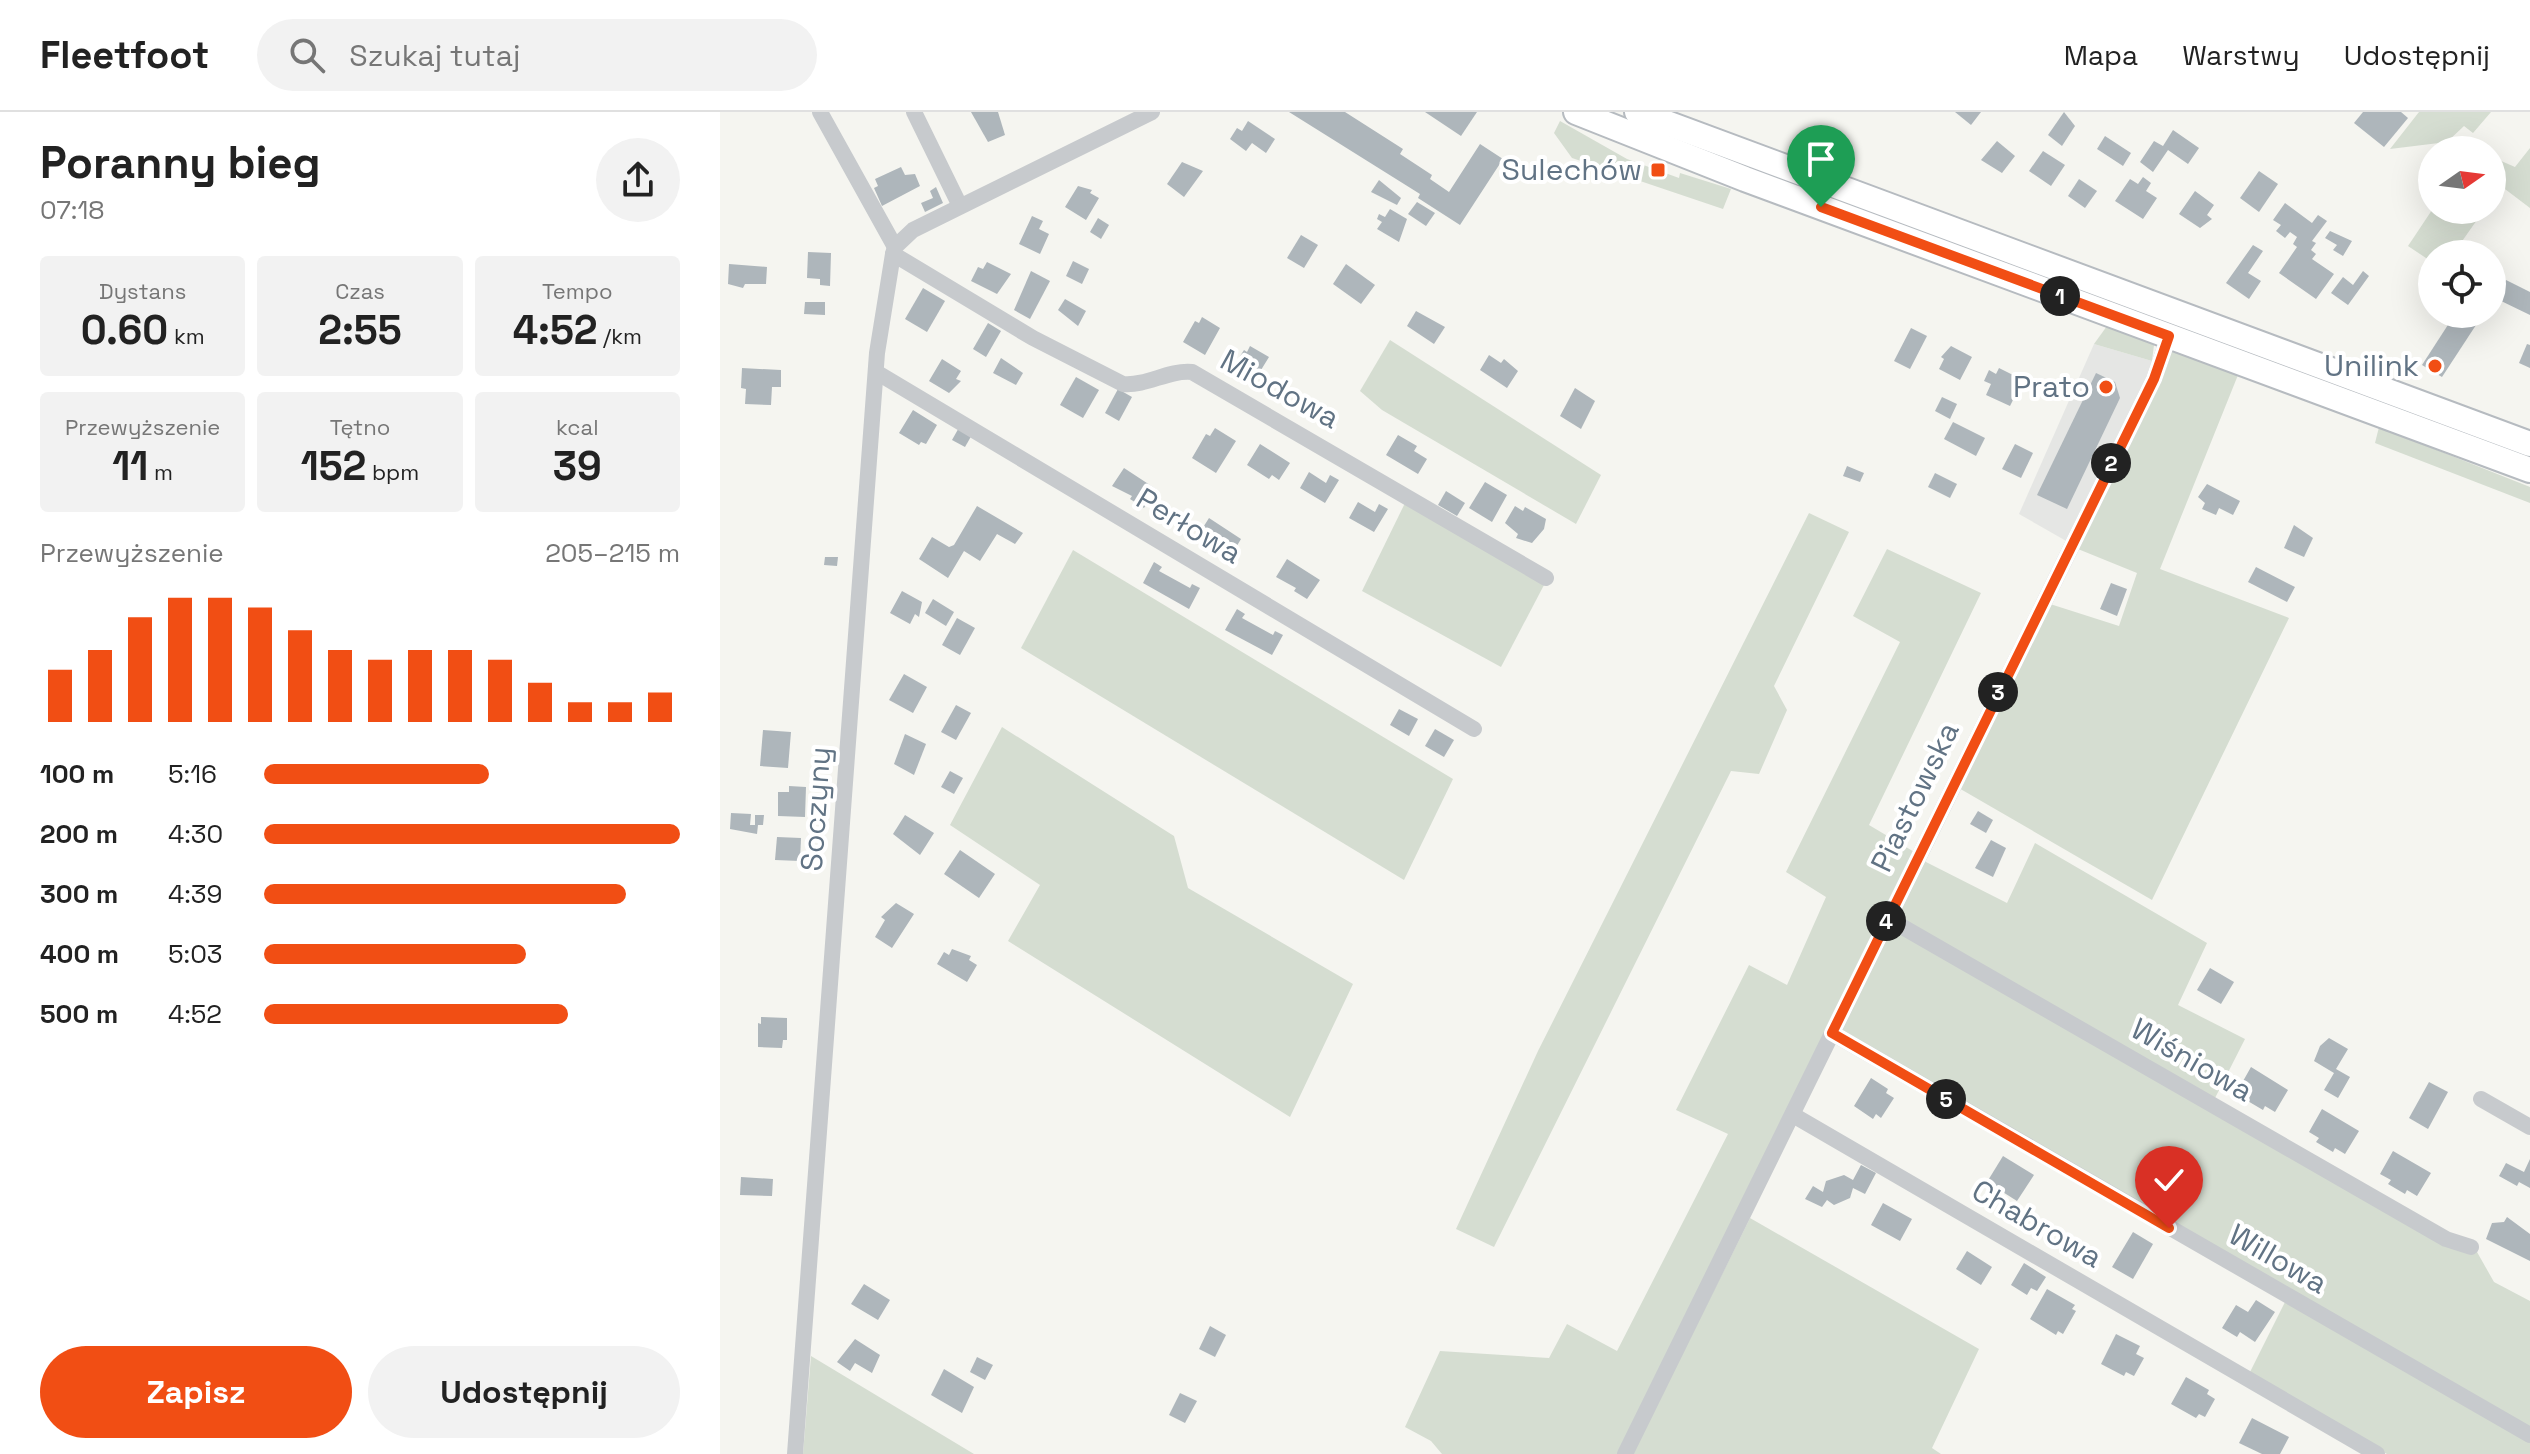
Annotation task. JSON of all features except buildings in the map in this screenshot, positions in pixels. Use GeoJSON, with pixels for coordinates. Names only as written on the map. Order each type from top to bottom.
{"type":"FeatureCollection","features":[{"type":"Feature","properties":{"kind":"main road"},"geometry":{"type":"LineString","coordinates":[[1576,112],[2530,470]]}},
{"type":"Feature","properties":{"kind":"main road"},"geometry":{"type":"LineString","coordinates":[[1637,112],[2530,444]]}},
{"type":"Feature","properties":{"kind":"street"},"geometry":{"type":"LineString","coordinates":[[820,112],[894,251],[913,230],[1152,112]]}},
{"type":"Feature","properties":{"kind":"street"},"geometry":{"type":"LineString","coordinates":[[914,112],[960,206]]}},
{"type":"Feature","properties":{"kind":"street","name":"Soczyny"},"geometry":{"type":"LineString","coordinates":[[795,1454],[876,372],[894,251]]}},
{"type":"Feature","properties":{"kind":"street","name":"Miodowa"},"geometry":{"type":"LineString","coordinates":[[894,251],[1033,338],[1123,384],[1138,385],[1177,371],[1192,372],[1546,578]]}},
{"type":"Feature","properties":{"kind":"street","name":"Piastowska"},"geometry":{"type":"LineString","coordinates":[[1625,1454],[2154,379],[2169,336]]}},
{"type":"Feature","properties":{"kind":"street","name":"Perłowa"},"geometry":{"type":"LineString","coordinates":[[876,372],[1474,729]]}},
{"type":"Feature","properties":{"kind":"street","name":"Wiśniowa"},"geometry":{"type":"LineString","coordinates":[[1887,918],[2446,1239],[2471,1247]]}},
{"type":"Feature","properties":{"kind":"street","name":"Willowa"},"geometry":{"type":"LineString","coordinates":[[1832,1033],[2466,1402],[2530,1435]]}},
{"type":"Feature","properties":{"kind":"street"},"geometry":{"type":"LineString","coordinates":[[2481,1099],[2530,1127]]}},
{"type":"Feature","properties":{"kind":"street","name":"Chabrowa"},"geometry":{"type":"LineString","coordinates":[[1793,1115],[2377,1454]]}},
{"type":"Feature","properties":{"kind":"shaded area"},"geometry":{"type":"Polygon","coordinates":[[[2419,112],[2491,112],[2473,133],[2464,126],[2453,136],[2418,136],[2418,146],[2390,149],[2419,112]]]}},
{"type":"Feature","properties":{"kind":"shaded area"},"geometry":{"type":"Polygon","coordinates":[[[1560,121],[1627,159],[1679,178],[1680,173],[1731,189],[1723,209],[1572,158],[1554,133],[1560,121]]]}},
{"type":"Feature","properties":{"kind":"shaded area"},"geometry":{"type":"Polygon","coordinates":[[[2530,148],[2530,208],[2506,190],[2506,163],[2515,167],[2530,148]]]}},
{"type":"Feature","properties":{"kind":"shaded area"},"geometry":{"type":"Polygon","coordinates":[[[2423,224],[2474,224],[2463,240],[2418,240],[2418,253],[2408,246],[2423,224]]]}},
{"type":"Feature","properties":{"kind":"shaded area"},"geometry":{"type":"Polygon","coordinates":[[[2107,326],[2154,345],[2152,361],[2094,344],[2107,326]]]}},
{"type":"Feature","properties":{"kind":"shaded area"},"geometry":{"type":"Polygon","coordinates":[[[1390,340],[1601,475],[1576,524],[1382,410],[1360,391],[1390,340]]]}},
{"type":"Feature","properties":{"kind":"shaded area"},"geometry":{"type":"Polygon","coordinates":[[[2094,344],[2152,361],[2142,392],[2068,542],[2019,514],[2094,344]]]}},
{"type":"Feature","properties":{"kind":"shaded area"},"geometry":{"type":"Polygon","coordinates":[[[2170,351],[2238,375],[2160,569],[2289,618],[2152,900],[1957,787],[2047,603],[2119,626],[2137,573],[2073,547],[2170,351]]]}},
{"type":"Feature","properties":{"kind":"shaded area"},"geometry":{"type":"Polygon","coordinates":[[[2379,427],[2530,487],[2530,503],[2375,443],[2379,427]]]}},
{"type":"Feature","properties":{"kind":"shaded area"},"geometry":{"type":"Polygon","coordinates":[[[1405,503],[1544,585],[1501,667],[1362,591],[1405,503]]]}},
{"type":"Feature","properties":{"kind":"shaded area"},"geometry":{"type":"Polygon","coordinates":[[[1809,513],[1849,532],[1774,686],[1787,710],[1759,774],[1731,771],[1494,1247],[1456,1229],[1538,1051],[1809,513]]]}},
{"type":"Feature","properties":{"kind":"shaded area"},"geometry":{"type":"Polygon","coordinates":[[[1887,549],[1981,593],[1869,825],[1916,853],[1620,1454],[1442,1454],[1431,1441],[1405,1427],[1440,1351],[1549,1358],[1567,1324],[1617,1351],[1728,1134],[1676,1110],[1749,965],[1787,985],[1826,897],[1786,872],[1900,642],[1853,616],[1887,549]]]}},
{"type":"Feature","properties":{"kind":"shaded area"},"geometry":{"type":"Polygon","coordinates":[[[1073,550],[1453,779],[1404,880],[1021,648],[1073,550]]]}},
{"type":"Feature","properties":{"kind":"shaded area"},"geometry":{"type":"Polygon","coordinates":[[[1002,727],[1174,836],[1188,888],[1353,984],[1290,1117],[1008,941],[1040,885],[950,825],[1002,727]]]}},
{"type":"Feature","properties":{"kind":"shaded area"},"geometry":{"type":"Polygon","coordinates":[[[2035,843],[2207,943],[2178,1005],[2245,1039],[2214,1100],[1894,915],[1922,860],[2007,903],[2035,843]]]}},
{"type":"Feature","properties":{"kind":"shaded area"},"geometry":{"type":"Polygon","coordinates":[[[1889,923],[2445,1244],[2477,1252],[2494,1282],[2530,1301],[2530,1430],[1837,1032],[1889,923]]]}},
{"type":"Feature","properties":{"kind":"shaded area"},"geometry":{"type":"Polygon","coordinates":[[[1750,1218],[1979,1349],[1932,1448],[1941,1454],[1632,1454],[1750,1218]]]}},
{"type":"Feature","properties":{"kind":"shaded area"},"geometry":{"type":"Polygon","coordinates":[[[2285,1302],[2530,1439],[2530,1454],[2387,1454],[2249,1374],[2285,1302]]]}},
{"type":"Feature","properties":{"kind":"shaded area"},"geometry":{"type":"Polygon","coordinates":[[[811,1356],[964,1448],[974,1454],[803,1454],[811,1356]]]}},
{"type":"Feature","properties":{"kind":"place","name":"Sulechów"},"geometry":{"type":"Point","coordinates":[1658,170]}},
{"type":"Feature","properties":{"kind":"place","name":"Unilink"},"geometry":{"type":"Point","coordinates":[2435,366]}},
{"type":"Feature","properties":{"kind":"place","name":"Prato"},"geometry":{"type":"Point","coordinates":[2106,387]}},
{"type":"Feature","properties":{"kind":"route"},"geometry":{"type":"LineString","coordinates":[[1821,207],[2169,336],[2154,379],[1832,1033],[2169,1228]]}}]}
